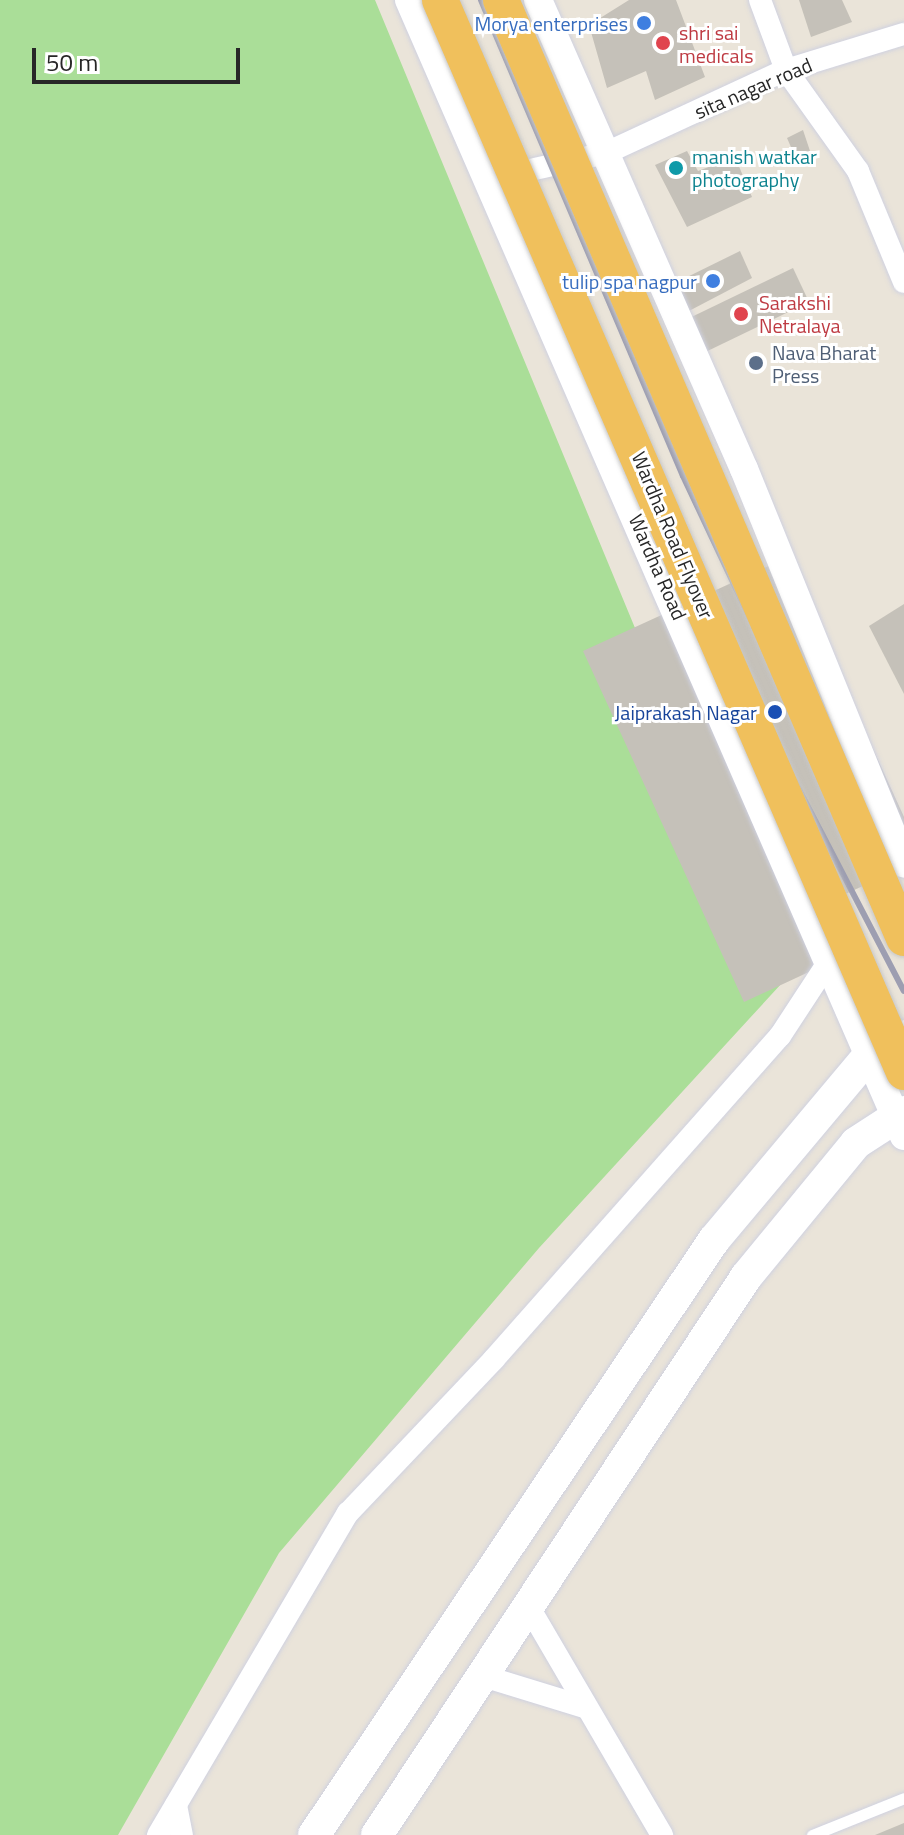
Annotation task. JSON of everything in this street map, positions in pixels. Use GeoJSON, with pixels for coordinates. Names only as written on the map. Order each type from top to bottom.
{"type":"FeatureCollection","features":[{"type":"Feature","properties":{"kind":"highway","name":"Wardha Road Flyover"},"geometry":{"type":"LineString","coordinates":[[440,0],[904,1072]]}},
{"type":"Feature","properties":{"kind":"highway"},"geometry":{"type":"LineString","coordinates":[[501,0],[904,938]]}},
{"type":"Feature","properties":{"kind":"main road"},"geometry":{"type":"LineString","coordinates":[[314,1835],[714,1240],[871,1053],[904,1036]]}},
{"type":"Feature","properties":{"kind":"main road"},"geometry":{"type":"LineString","coordinates":[[377,1835],[746,1277],[856,1143],[901,1122]]}},
{"type":"Feature","properties":{"kind":"street","name":"Wardha Road"},"geometry":{"type":"LineString","coordinates":[[409,0],[901,1122]]}},
{"type":"Feature","properties":{"kind":"street"},"geometry":{"type":"LineString","coordinates":[[538,0],[767,525],[904,864]]}},
{"type":"Feature","properties":{"kind":"street"},"geometry":{"type":"LineString","coordinates":[[760,0],[786,70],[858,171],[904,282]]}},
{"type":"Feature","properties":{"kind":"street","name":"sita nagar road"},"geometry":{"type":"LineString","coordinates":[[487,180],[606,153],[786,70],[904,34]]}},
{"type":"Feature","properties":{"kind":"street"},"geometry":{"type":"LineString","coordinates":[[158,1835],[348,1513],[494,1359],[780,1036],[829,961]]}},
{"type":"Feature","properties":{"kind":"street"},"geometry":{"type":"LineString","coordinates":[[527,1604],[584,1707],[662,1835]]}},
{"type":"Feature","properties":{"kind":"street"},"geometry":{"type":"LineString","coordinates":[[480,1675],[584,1707]]}},
{"type":"Feature","properties":{"kind":"street"},"geometry":{"type":"LineString","coordinates":[[176,1805],[182,1835]]}},
{"type":"Feature","properties":{"kind":"lane"},"geometry":{"type":"LineString","coordinates":[[812,1835],[904,1798]]}},
{"type":"Feature","properties":{"kind":"green space"},"geometry":{"type":"Polygon","coordinates":[[[0,0],[375,0],[782,983],[539,1248],[279,1553],[118,1835],[0,1835],[0,0]]]}},
{"type":"Feature","properties":{"kind":"building"},"geometry":{"type":"Polygon","coordinates":[[[629,0],[676,0],[705,77],[655,100],[646,71],[607,88],[589,25],[629,0]]]}},
{"type":"Feature","properties":{"kind":"building"},"geometry":{"type":"Polygon","coordinates":[[[799,0],[842,0],[852,22],[811,37],[799,0]]]}},
{"type":"Feature","properties":{"kind":"building"},"geometry":{"type":"Polygon","coordinates":[[[803,130],[811,154],[797,161],[787,138],[803,130]]]}},
{"type":"Feature","properties":{"kind":"building"},"geometry":{"type":"Polygon","coordinates":[[[687,151],[698,171],[735,157],[752,197],[687,227],[655,165],[687,151]]]}},
{"type":"Feature","properties":{"kind":"building","name":"tulip spa nagpur"},"geometry":{"type":"Polygon","coordinates":[[[740,251],[752,278],[687,312],[673,284],[740,251]]]}},
{"type":"Feature","properties":{"kind":"building"},"geometry":{"type":"Polygon","coordinates":[[[793,268],[809,302],[693,358],[677,324],[793,268]]]}},
{"type":"Feature","properties":{"kind":"building"},"geometry":{"type":"Polygon","coordinates":[[[786,558],[904,817],[904,867],[800,915],[824,965],[744,1002],[583,651],[786,558]]]}},
{"type":"Feature","properties":{"kind":"building"},"geometry":{"type":"Polygon","coordinates":[[[904,604],[904,694],[869,626],[904,604]]]}},
{"type":"Feature","properties":{"kind":"building"},"geometry":{"type":"Polygon","coordinates":[[[904,1823],[904,1835],[875,1835],[904,1823]]]}},
{"type":"Feature","properties":{"kind":"railway"},"geometry":{"type":"LineString","coordinates":[[451,0],[666,488],[756,707],[904,991]]}},
{"type":"Feature","properties":{"kind":"railway"},"geometry":{"type":"LineString","coordinates":[[481,0],[683,476],[904,945]]}},
{"type":"Feature","properties":{"kind":"place","name":"Morya enterprises"},"geometry":{"type":"Point","coordinates":[644,23]}},
{"type":"Feature","properties":{"kind":"place","name":"shri sai medicals"},"geometry":{"type":"Point","coordinates":[663,43]}},
{"type":"Feature","properties":{"kind":"place","name":"manish watkar photography"},"geometry":{"type":"Point","coordinates":[676,168]}},
{"type":"Feature","properties":{"kind":"place","name":"tulip spa nagpur"},"geometry":{"type":"Point","coordinates":[713,281]}},
{"type":"Feature","properties":{"kind":"place","name":"Sarakshi Netralaya"},"geometry":{"type":"Point","coordinates":[741,314]}},
{"type":"Feature","properties":{"kind":"place","name":"Nava Bharat Press"},"geometry":{"type":"Point","coordinates":[756,363]}},
{"type":"Feature","properties":{"kind":"place","name":"Jaiprakash Nagar"},"geometry":{"type":"Point","coordinates":[775,712]}}]}
